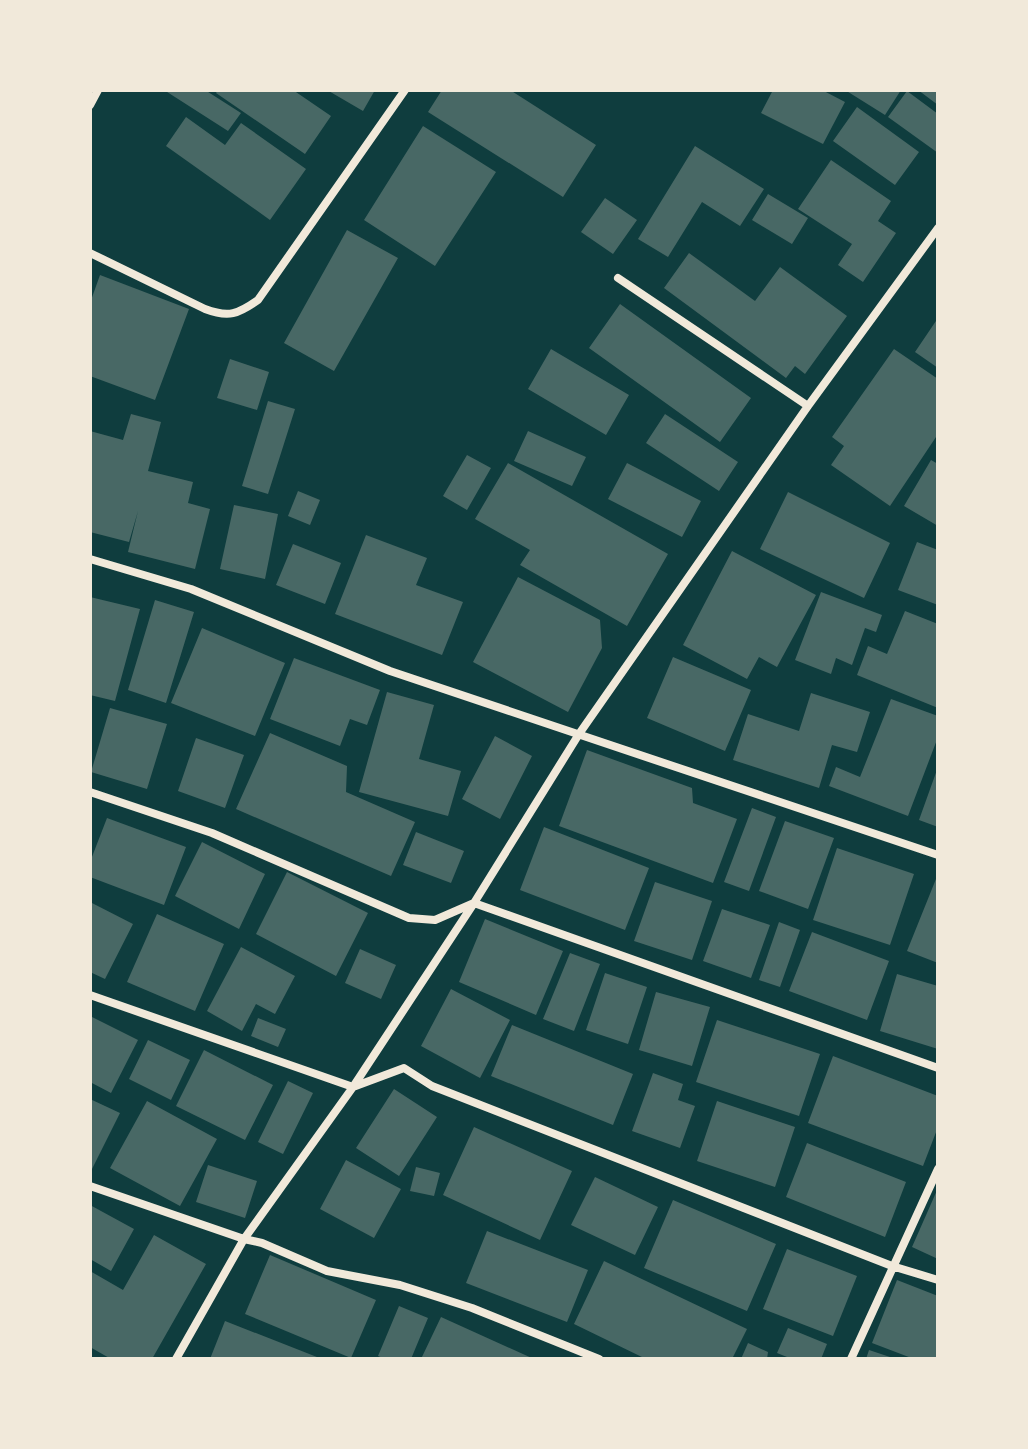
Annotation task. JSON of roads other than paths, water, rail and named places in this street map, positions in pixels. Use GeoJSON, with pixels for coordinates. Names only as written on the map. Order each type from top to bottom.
{"type":"FeatureCollection","features":[{"type":"Feature","properties":{"kind":"street"},"geometry":{"type":"LineString","coordinates":[[90,105],[98,90]]}},
{"type":"Feature","properties":{"kind":"street"},"geometry":{"type":"LineString","coordinates":[[90,253],[222,316],[237,315],[258,300],[405,90]]}},
{"type":"Feature","properties":{"kind":"street"},"geometry":{"type":"LineString","coordinates":[[176,1359],[244,1239],[353,1087],[474,903],[579,734],[808,406],[938,228]]}},
{"type":"Feature","properties":{"kind":"street"},"geometry":{"type":"LineString","coordinates":[[618,278],[808,406]]}},
{"type":"Feature","properties":{"kind":"street"},"geometry":{"type":"LineString","coordinates":[[90,559],[191,589],[390,671],[938,855]]}},
{"type":"Feature","properties":{"kind":"street"},"geometry":{"type":"LineString","coordinates":[[90,792],[212,833],[409,918],[435,920],[474,903],[938,1068]]}},
{"type":"Feature","properties":{"kind":"street"},"geometry":{"type":"LineString","coordinates":[[90,995],[353,1087],[404,1068],[432,1086],[892,1266],[938,1280]]}},
{"type":"Feature","properties":{"kind":"street"},"geometry":{"type":"LineString","coordinates":[[851,1359],[938,1169]]}},
{"type":"Feature","properties":{"kind":"street"},"geometry":{"type":"LineString","coordinates":[[90,1186],[262,1243],[327,1271],[400,1285],[472,1308],[599,1359]]}}]}
